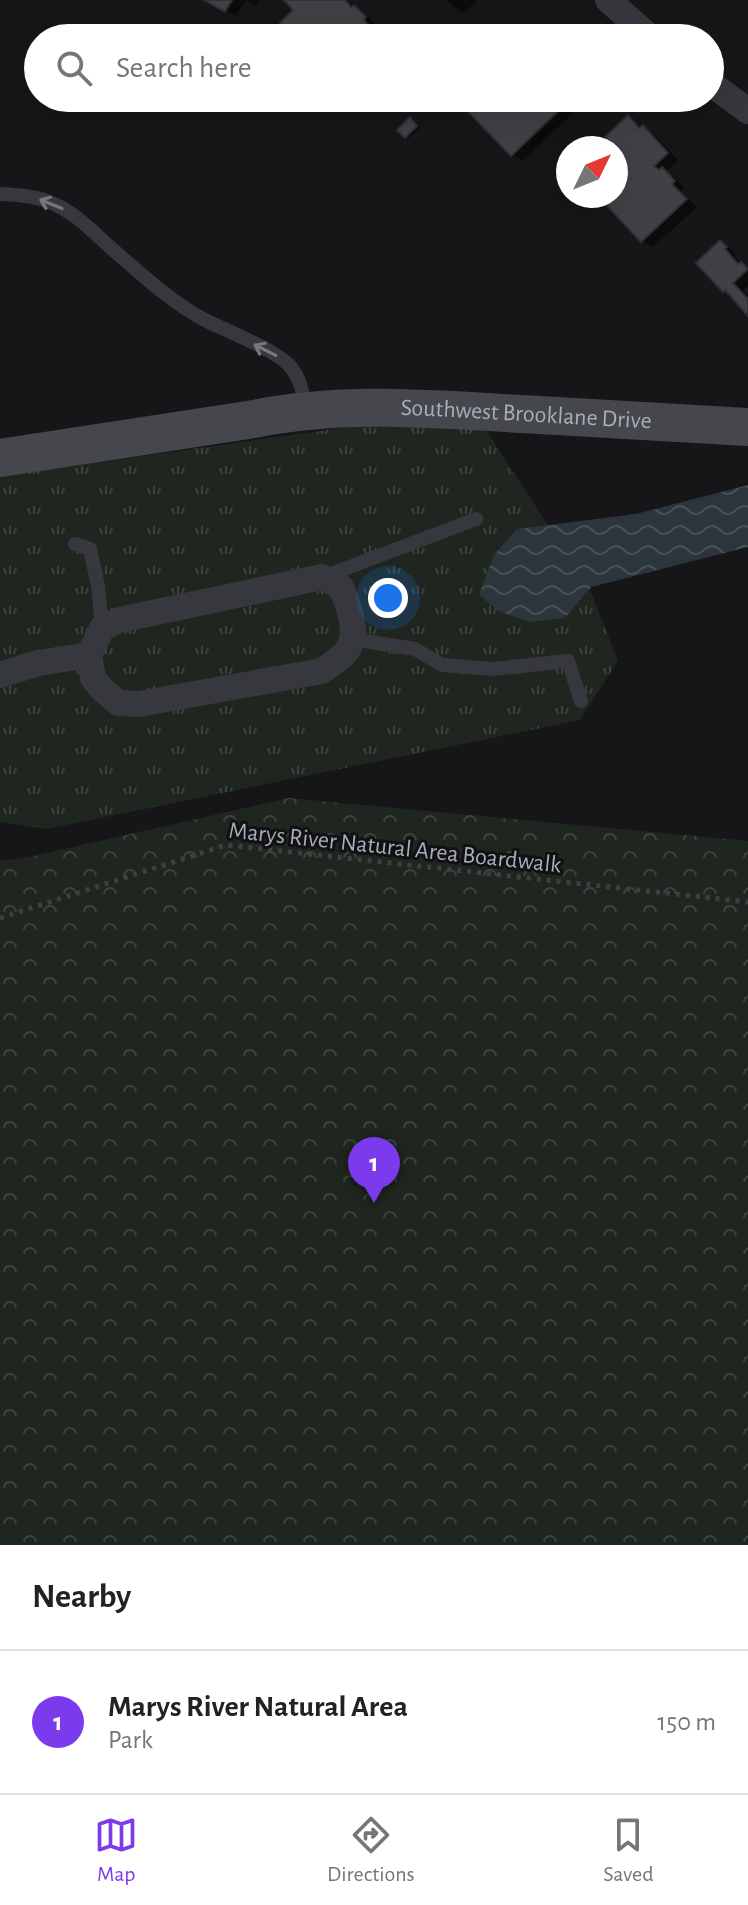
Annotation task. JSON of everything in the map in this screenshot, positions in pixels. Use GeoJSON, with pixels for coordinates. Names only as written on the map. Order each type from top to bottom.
{"type":"FeatureCollection","features":[{"type":"Feature","properties":{"kind":"street"},"geometry":{"type":"LineString","coordinates":[[608,0],[635,24]]}},
{"type":"Feature","properties":{"kind":"street"},"geometry":{"type":"LineString","coordinates":[[724,93],[748,111]]}},
{"type":"Feature","properties":{"kind":"street","name":"Southwest Brooklane Drive"},"geometry":{"type":"LineString","coordinates":[[0,458],[305,410],[349,407],[424,408],[748,427]]}},
{"type":"Feature","properties":{"kind":"street"},"geometry":{"type":"LineString","coordinates":[[322,577],[341,587],[352,616],[352,639],[346,653],[322,671],[139,704],[118,703],[93,678],[89,655],[102,628],[119,620],[322,577]]}},
{"type":"Feature","properties":{"kind":"street"},"geometry":{"type":"LineString","coordinates":[[0,675],[38,663],[89,655]]}},
{"type":"Feature","properties":{"kind":"lane"},"geometry":{"type":"LineString","coordinates":[[0,194],[52,202],[79,218],[169,296],[200,317],[280,357],[291,367],[302,387],[305,410]]}},
{"type":"Feature","properties":{"kind":"lane"},"geometry":{"type":"LineString","coordinates":[[322,577],[476,519]]}},
{"type":"Feature","properties":{"kind":"lane"},"geometry":{"type":"LineString","coordinates":[[75,544],[90,549],[102,628]]}},
{"type":"Feature","properties":{"kind":"lane"},"geometry":{"type":"LineString","coordinates":[[352,639],[415,649],[442,665],[493,669],[568,661],[581,701]]}},
{"type":"Feature","properties":{"kind":"path","name":"Marys River Natural Area Boardwalk"},"geometry":{"type":"LineString","coordinates":[[0,918],[226,845],[748,902]]}},
{"type":"Feature","properties":{"kind":"green space"},"geometry":{"type":"Polygon","coordinates":[[[349,427],[486,430],[590,590],[618,661],[580,720],[46,829],[0,822],[0,476],[349,427]]]}},
{"type":"Feature","properties":{"kind":"green space"},"geometry":{"type":"Polygon","coordinates":[[[289,798],[748,841],[748,1545],[0,1545],[0,861],[289,798]]]}},
{"type":"Feature","properties":{"kind":"water"},"geometry":{"type":"Polygon","coordinates":[[[748,485],[748,547],[591,587],[565,618],[530,622],[499,611],[479,595],[494,555],[517,529],[636,514],[748,485]]]}},
{"type":"Feature","properties":{"kind":"building"},"geometry":{"type":"Polygon","coordinates":[[[204,0],[232,0],[225,12],[204,0]]]}},
{"type":"Feature","properties":{"kind":"building"},"geometry":{"type":"Polygon","coordinates":[[[284,0],[345,0],[366,17],[364,20],[368,24],[281,24],[293,10],[284,0]]]}},
{"type":"Feature","properties":{"kind":"building"},"geometry":{"type":"Polygon","coordinates":[[[469,112],[557,112],[511,156],[469,112]]]}},
{"type":"Feature","properties":{"kind":"building"},"geometry":{"type":"Polygon","coordinates":[[[628,115],[639,128],[643,125],[668,153],[654,166],[659,170],[662,167],[675,181],[672,184],[687,199],[641,242],[609,208],[628,208],[628,136],[606,136],[628,115]]]}},
{"type":"Feature","properties":{"kind":"building"},"geometry":{"type":"Polygon","coordinates":[[[410,117],[417,126],[405,138],[397,130],[410,117]]]}},
{"type":"Feature","properties":{"kind":"building"},"geometry":{"type":"Polygon","coordinates":[[[720,240],[738,264],[741,262],[748,269],[733,283],[748,299],[748,316],[696,263],[720,240]]]}},
{"type":"Feature","properties":{"kind":"place","name":"Marys River Natural Area"},"geometry":{"type":"Point","coordinates":[374,1203]}}]}
